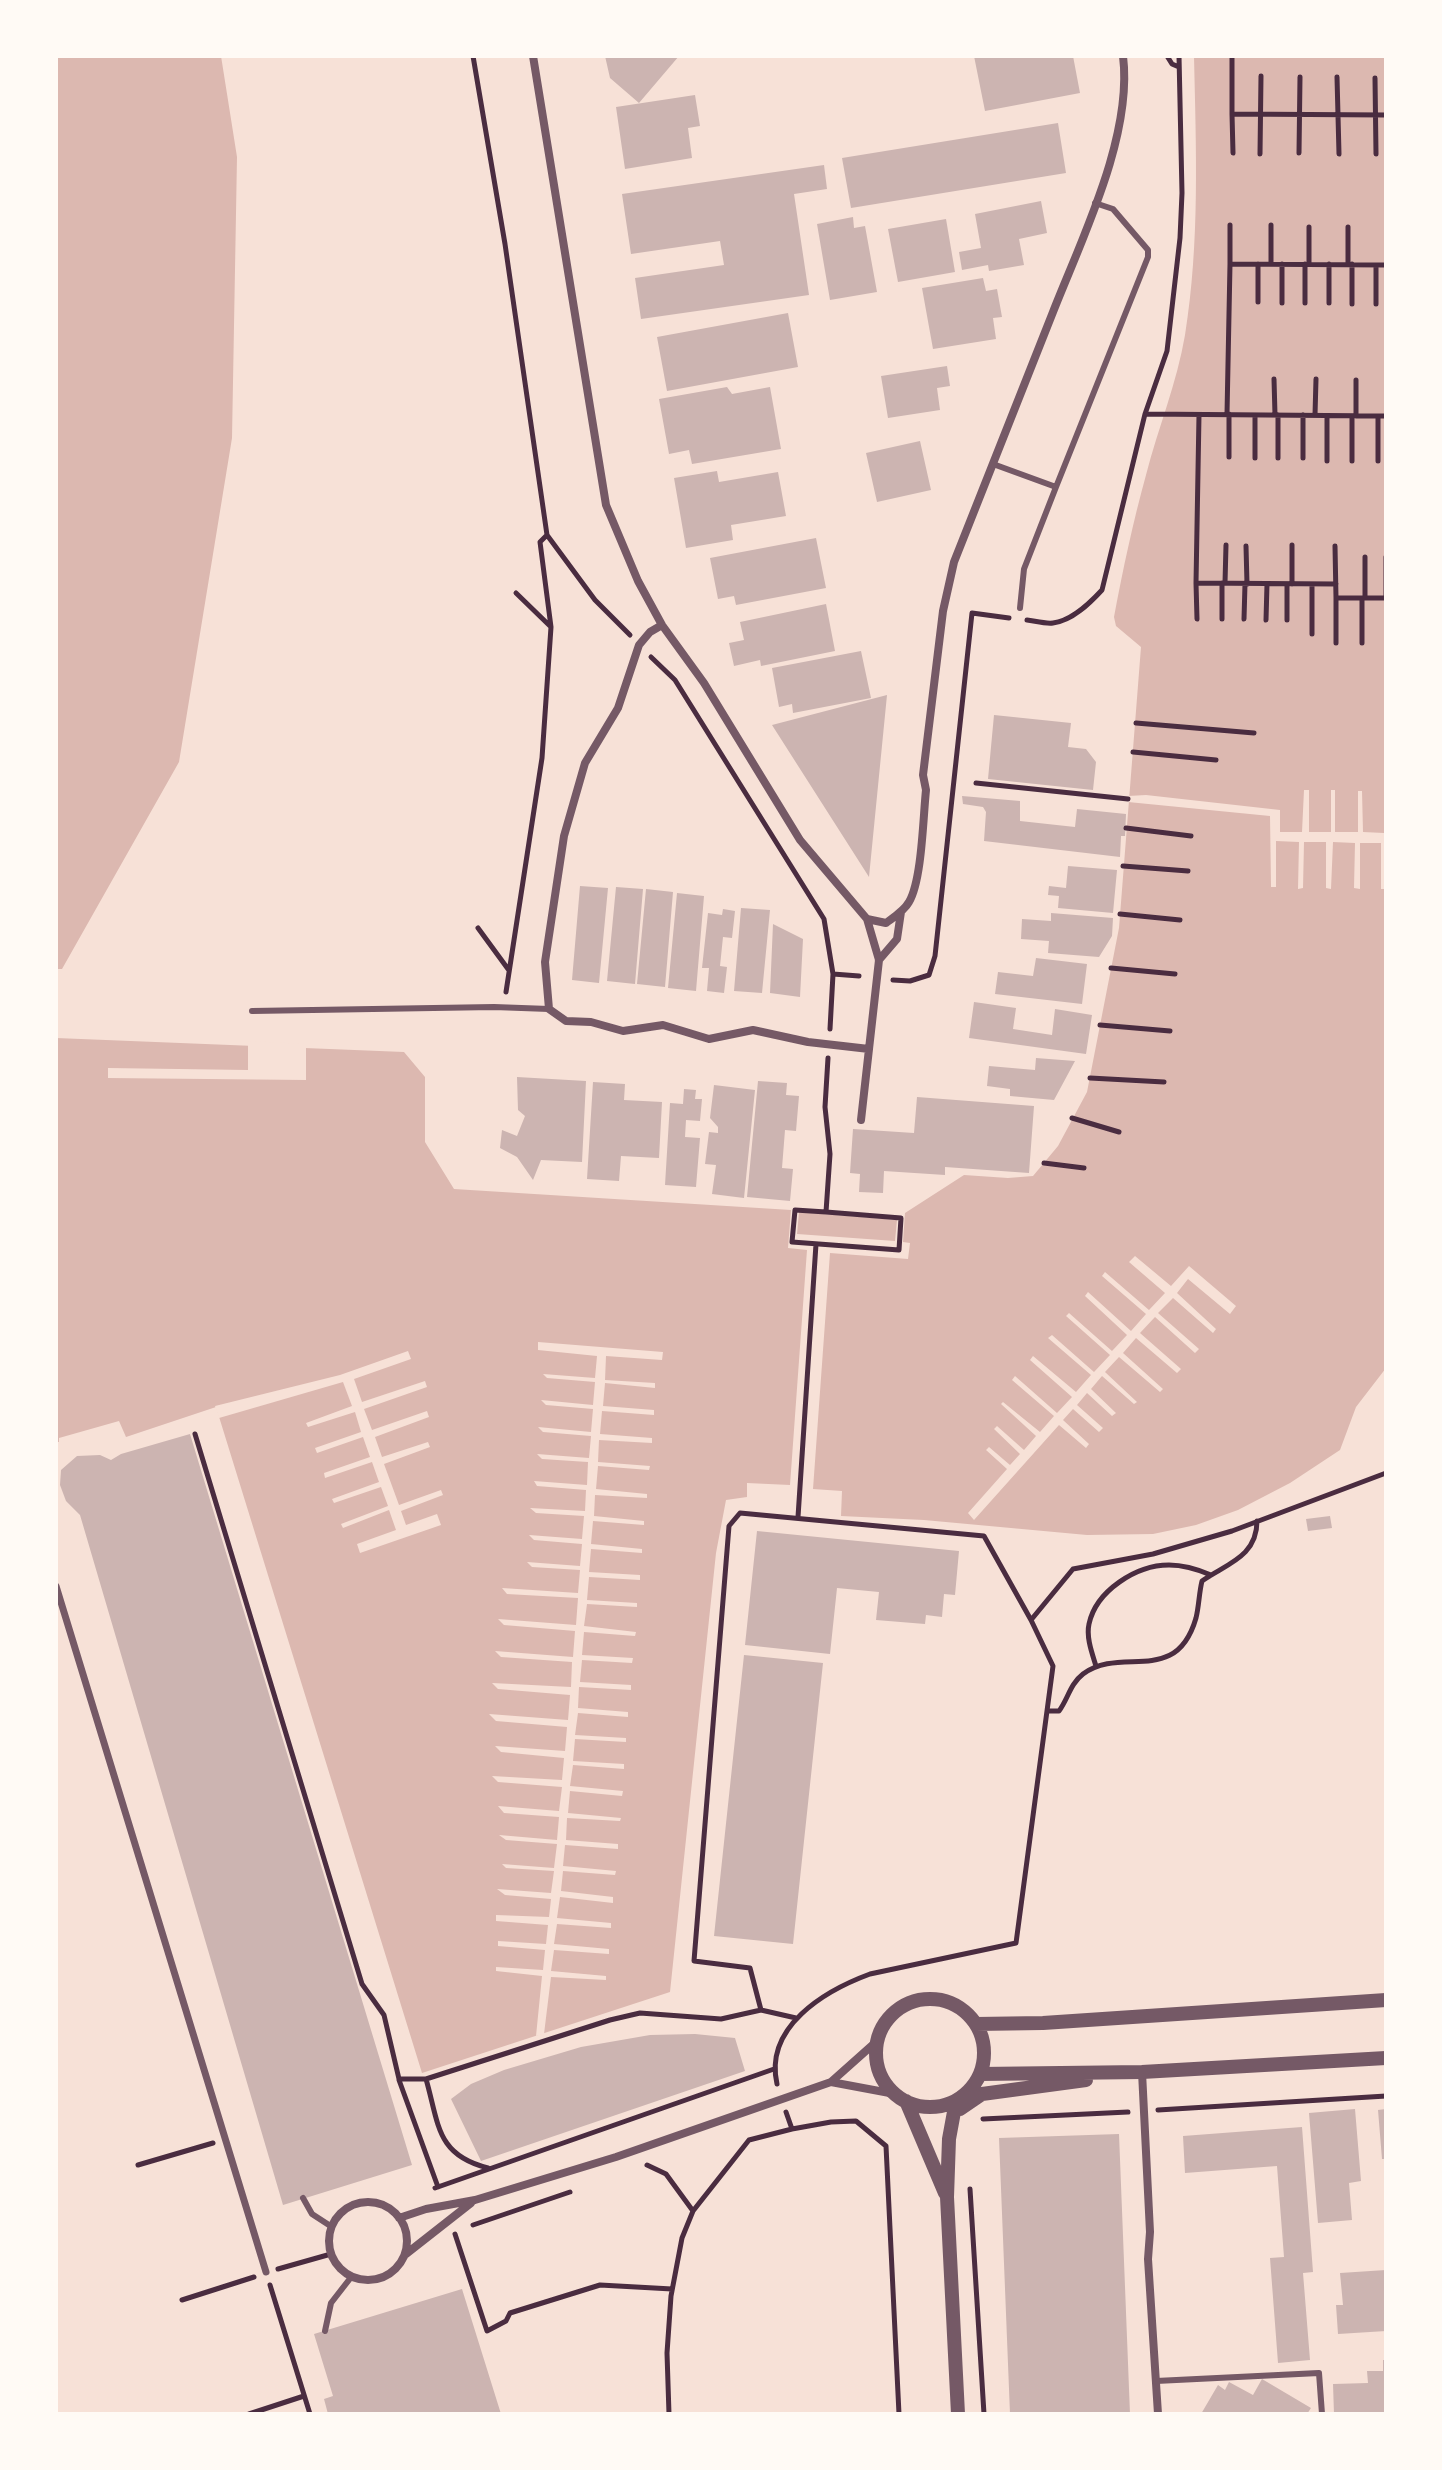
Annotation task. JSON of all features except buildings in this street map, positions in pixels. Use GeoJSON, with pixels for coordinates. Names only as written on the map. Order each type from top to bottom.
{"type":"FeatureCollection","features":[{"type":"Feature","properties":{"kind":"street"},"geometry":{"type":"LineString","coordinates":[[533,56],[606,505],[638,581],[662,625],[704,683],[800,840],[867,919],[879,960],[861,1120]]}},
{"type":"Feature","properties":{"kind":"street"},"geometry":{"type":"LineString","coordinates":[[867,919],[886,923],[910,901],[926,790],[923,775],[943,611],[954,562],[1095,203],[1120,127],[1124,106],[1123,56]]}},
{"type":"Feature","properties":{"kind":"street"},"geometry":{"type":"LineString","coordinates":[[662,625],[650,632],[639,645],[618,708],[585,763],[564,836],[545,962],[549,1009],[566,1021],[591,1022],[623,1031],[663,1025],[709,1039],[753,1030],[808,1042],[869,1049]]}},
{"type":"Feature","properties":{"kind":"street"},"geometry":{"type":"LineString","coordinates":[[879,960],[897,939],[901,912]]}},
{"type":"Feature","properties":{"kind":"street"},"geometry":{"type":"LineString","coordinates":[[56,1586],[266,2272]]}},
{"type":"Feature","properties":{"kind":"street"},"geometry":{"type":"LineString","coordinates":[[399,2218],[426,2209],[475,2200],[616,2157],[831,2082],[877,2041],[891,2016],[916,2001],[933,1999],[949,2003],[964,2011],[976,2024],[983,2040],[984,2057],[980,2074],[955,2108],[949,2139],[947,2197],[958,2414]]}},
{"type":"Feature","properties":{"kind":"street"},"geometry":{"type":"LineString","coordinates":[[976,2024],[1043,2023],[1386,2000]]}},
{"type":"Feature","properties":{"kind":"street"},"geometry":{"type":"LineString","coordinates":[[877,2041],[879,2070],[885,2083],[900,2098],[947,2197]]}},
{"type":"Feature","properties":{"kind":"street"},"geometry":{"type":"LineString","coordinates":[[980,2074],[1142,2072],[1386,2058]]}},
{"type":"Feature","properties":{"kind":"street"},"geometry":{"type":"LineString","coordinates":[[831,2082],[931,2107],[955,2108],[982,2094],[1142,2072]]}},
{"type":"Feature","properties":{"kind":"street"},"geometry":{"type":"LineString","coordinates":[[1142,2072],[1158,2414]]}},
{"type":"Feature","properties":{"kind":"street"},"geometry":{"type":"LineString","coordinates":[[404,2256],[475,2200]]}},
{"type":"Feature","properties":{"kind":"street"},"geometry":{"type":"LineString","coordinates":[[358,2204],[385,2206],[399,2218],[407,2236],[404,2256],[399,2265],[382,2277],[372,2280],[352,2276],[336,2263],[331,2254],[332,2227],[342,2213],[358,2204]]}},
{"type":"Feature","properties":{"kind":"lane"},"geometry":{"type":"LineString","coordinates":[[1020,608],[1024,569],[1148,257],[1148,250],[1113,209],[1095,203]]}},
{"type":"Feature","properties":{"kind":"lane"},"geometry":{"type":"LineString","coordinates":[[993,464],[1056,487]]}},
{"type":"Feature","properties":{"kind":"lane"},"geometry":{"type":"LineString","coordinates":[[252,1011],[549,1009]]}},
{"type":"Feature","properties":{"kind":"lane"},"geometry":{"type":"LineString","coordinates":[[303,2198],[312,2214],[332,2227]]}},
{"type":"Feature","properties":{"kind":"lane"},"geometry":{"type":"LineString","coordinates":[[325,2331],[331,2303],[352,2276]]}},
{"type":"Feature","properties":{"kind":"lane"},"geometry":{"type":"LineString","coordinates":[[1156,2381],[1319,2373],[1322,2414]]}},
{"type":"Feature","properties":{"kind":"path"},"geometry":{"type":"LineString","coordinates":[[473,56],[505,244],[547,535],[595,600],[628,633]]}},
{"type":"Feature","properties":{"kind":"path"},"geometry":{"type":"LineString","coordinates":[[1167,56],[1172,64],[1179,67]]}},
{"type":"Feature","properties":{"kind":"path"},"geometry":{"type":"LineString","coordinates":[[893,980],[910,981],[929,975],[935,956],[972,613],[1054,623],[1089,604],[1102,590],[1145,414],[1167,351],[1182,193],[1179,56]]}},
{"type":"Feature","properties":{"kind":"path"},"geometry":{"type":"LineString","coordinates":[[1232,56],[1233,153]]}},
{"type":"Feature","properties":{"kind":"path"},"geometry":{"type":"LineString","coordinates":[[1260,154],[1261,76]]}},
{"type":"Feature","properties":{"kind":"path"},"geometry":{"type":"LineString","coordinates":[[1299,153],[1300,77]]}},
{"type":"Feature","properties":{"kind":"path"},"geometry":{"type":"LineString","coordinates":[[1337,77],[1339,154]]}},
{"type":"Feature","properties":{"kind":"path"},"geometry":{"type":"LineString","coordinates":[[1375,78],[1376,154]]}},
{"type":"Feature","properties":{"kind":"path"},"geometry":{"type":"LineString","coordinates":[[1232,114],[1386,115]]}},
{"type":"Feature","properties":{"kind":"path"},"geometry":{"type":"LineString","coordinates":[[1229,457],[1230,225]]}},
{"type":"Feature","properties":{"kind":"path"},"geometry":{"type":"LineString","coordinates":[[1271,225],[1271,264]]}},
{"type":"Feature","properties":{"kind":"path"},"geometry":{"type":"LineString","coordinates":[[1305,303],[1309,227]]}},
{"type":"Feature","properties":{"kind":"path"},"geometry":{"type":"LineString","coordinates":[[1348,227],[1352,304]]}},
{"type":"Feature","properties":{"kind":"path"},"geometry":{"type":"LineString","coordinates":[[1230,264],[1386,265]]}},
{"type":"Feature","properties":{"kind":"path"},"geometry":{"type":"LineString","coordinates":[[1258,264],[1258,302]]}},
{"type":"Feature","properties":{"kind":"path"},"geometry":{"type":"LineString","coordinates":[[1282,264],[1282,303]]}},
{"type":"Feature","properties":{"kind":"path"},"geometry":{"type":"LineString","coordinates":[[1329,264],[1329,303]]}},
{"type":"Feature","properties":{"kind":"path"},"geometry":{"type":"LineString","coordinates":[[1376,265],[1376,304]]}},
{"type":"Feature","properties":{"kind":"path"},"geometry":{"type":"LineString","coordinates":[[1274,379],[1278,458]]}},
{"type":"Feature","properties":{"kind":"path"},"geometry":{"type":"LineString","coordinates":[[1315,415],[1316,379]]}},
{"type":"Feature","properties":{"kind":"path"},"geometry":{"type":"LineString","coordinates":[[1352,461],[1356,380]]}},
{"type":"Feature","properties":{"kind":"path"},"geometry":{"type":"LineString","coordinates":[[1145,414],[1386,416]]}},
{"type":"Feature","properties":{"kind":"path"},"geometry":{"type":"LineString","coordinates":[[1197,619],[1199,415]]}},
{"type":"Feature","properties":{"kind":"path"},"geometry":{"type":"LineString","coordinates":[[1255,415],[1255,458]]}},
{"type":"Feature","properties":{"kind":"path"},"geometry":{"type":"LineString","coordinates":[[1303,415],[1303,458]]}},
{"type":"Feature","properties":{"kind":"path"},"geometry":{"type":"LineString","coordinates":[[1327,416],[1327,461]]}},
{"type":"Feature","properties":{"kind":"path"},"geometry":{"type":"LineString","coordinates":[[1378,416],[1378,461]]}},
{"type":"Feature","properties":{"kind":"path"},"geometry":{"type":"LineString","coordinates":[[504,1007],[542,758],[551,627],[540,542],[547,535]]}},
{"type":"Feature","properties":{"kind":"path"},"geometry":{"type":"LineString","coordinates":[[1222,619],[1226,545]]}},
{"type":"Feature","properties":{"kind":"path"},"geometry":{"type":"LineString","coordinates":[[1287,620],[1292,545]]}},
{"type":"Feature","properties":{"kind":"path"},"geometry":{"type":"LineString","coordinates":[[1244,619],[1246,546]]}},
{"type":"Feature","properties":{"kind":"path"},"geometry":{"type":"LineString","coordinates":[[1335,546],[1336,643]]}},
{"type":"Feature","properties":{"kind":"path"},"geometry":{"type":"LineString","coordinates":[[1362,643],[1365,557]]}},
{"type":"Feature","properties":{"kind":"path"},"geometry":{"type":"LineString","coordinates":[[1336,598],[1386,598],[1386,557]]}},
{"type":"Feature","properties":{"kind":"path"},"geometry":{"type":"LineString","coordinates":[[1196,583],[1336,584]]}},
{"type":"Feature","properties":{"kind":"path"},"geometry":{"type":"LineString","coordinates":[[1266,620],[1267,584]]}},
{"type":"Feature","properties":{"kind":"path"},"geometry":{"type":"LineString","coordinates":[[1312,584],[1312,634]]}},
{"type":"Feature","properties":{"kind":"path"},"geometry":{"type":"LineString","coordinates":[[516,593],[551,627]]}},
{"type":"Feature","properties":{"kind":"path"},"geometry":{"type":"LineString","coordinates":[[650,656],[675,680],[824,919],[833,974],[830,1031]]}},
{"type":"Feature","properties":{"kind":"path"},"geometry":{"type":"LineString","coordinates":[[1136,723],[1254,733]]}},
{"type":"Feature","properties":{"kind":"path"},"geometry":{"type":"LineString","coordinates":[[1133,752],[1216,760]]}},
{"type":"Feature","properties":{"kind":"path"},"geometry":{"type":"LineString","coordinates":[[976,783],[1128,799]]}},
{"type":"Feature","properties":{"kind":"path"},"geometry":{"type":"LineString","coordinates":[[1126,828],[1191,836]]}},
{"type":"Feature","properties":{"kind":"path"},"geometry":{"type":"LineString","coordinates":[[1123,866],[1188,871]]}},
{"type":"Feature","properties":{"kind":"path"},"geometry":{"type":"LineString","coordinates":[[1120,914],[1180,920]]}},
{"type":"Feature","properties":{"kind":"path"},"geometry":{"type":"LineString","coordinates":[[478,928],[508,970]]}},
{"type":"Feature","properties":{"kind":"path"},"geometry":{"type":"LineString","coordinates":[[1111,968],[1175,974]]}},
{"type":"Feature","properties":{"kind":"path"},"geometry":{"type":"LineString","coordinates":[[833,974],[859,976]]}},
{"type":"Feature","properties":{"kind":"path"},"geometry":{"type":"LineString","coordinates":[[1100,1025],[1170,1031]]}},
{"type":"Feature","properties":{"kind":"path"},"geometry":{"type":"LineString","coordinates":[[826,1212],[830,1154],[825,1107],[828,1057]]}},
{"type":"Feature","properties":{"kind":"path"},"geometry":{"type":"LineString","coordinates":[[1090,1078],[1164,1082]]}},
{"type":"Feature","properties":{"kind":"path"},"geometry":{"type":"LineString","coordinates":[[1072,1118],[1119,1132]]}},
{"type":"Feature","properties":{"kind":"path"},"geometry":{"type":"LineString","coordinates":[[1044,1163],[1084,1168]]}},
{"type":"Feature","properties":{"kind":"path"},"geometry":{"type":"LineString","coordinates":[[795,1210],[826,1212],[901,1218],[899,1250],[792,1242],[795,1210]]}},
{"type":"Feature","properties":{"kind":"path"},"geometry":{"type":"LineString","coordinates":[[798,1517],[816,1244]]}},
{"type":"Feature","properties":{"kind":"path"},"geometry":{"type":"LineString","coordinates":[[195,1434],[362,1984],[384,2015],[399,2079],[426,2079],[640,2013],[721,2019],[761,2010],[797,2019]]}},
{"type":"Feature","properties":{"kind":"path"},"geometry":{"type":"LineString","coordinates":[[1031,1620],[1073,1569],[1153,1554],[1257,1521],[1386,1473]]}},
{"type":"Feature","properties":{"kind":"path"},"geometry":{"type":"LineString","coordinates":[[761,2010],[750,1968],[694,1961],[729,1526],[740,1513],[984,1536],[1053,1666],[1016,1943],[870,1974],[851,1981],[821,1999],[797,2019],[778,2043],[774,2069],[776,2076]]}},
{"type":"Feature","properties":{"kind":"path"},"geometry":{"type":"LineString","coordinates":[[1048,1711],[1059,1711],[1079,1677],[1096,1666],[1116,1662],[1143,1663],[1172,1654],[1188,1636],[1196,1619],[1202,1581],[1245,1555],[1256,1537],[1257,1521]]}},
{"type":"Feature","properties":{"kind":"path"},"geometry":{"type":"LineString","coordinates":[[1096,1666],[1091,1652],[1089,1624],[1101,1597],[1110,1589],[1135,1573],[1159,1566],[1184,1566],[1211,1575]]}},
{"type":"Feature","properties":{"kind":"path"},"geometry":{"type":"LineString","coordinates":[[426,2209],[421,2193],[774,2069]]}},
{"type":"Feature","properties":{"kind":"path"},"geometry":{"type":"LineString","coordinates":[[426,2079],[446,2145],[457,2156],[488,2168]]}},
{"type":"Feature","properties":{"kind":"path"},"geometry":{"type":"LineString","coordinates":[[1157,2110],[1386,2096]]}},
{"type":"Feature","properties":{"kind":"path"},"geometry":{"type":"LineString","coordinates":[[981,2119],[1128,2112]]}},
{"type":"Feature","properties":{"kind":"path"},"geometry":{"type":"LineString","coordinates":[[789,2119],[792,2129]]}},
{"type":"Feature","properties":{"kind":"path"},"geometry":{"type":"LineString","coordinates":[[669,2414],[667,2353],[672,2289],[682,2238],[693,2211],[749,2140],[831,2122],[856,2121],[886,2146],[899,2414]]}},
{"type":"Feature","properties":{"kind":"path"},"geometry":{"type":"LineString","coordinates":[[138,2165],[225,2139]]}},
{"type":"Feature","properties":{"kind":"path"},"geometry":{"type":"LineString","coordinates":[[638,2168],[648,2165],[666,2174],[693,2211]]}},
{"type":"Feature","properties":{"kind":"path"},"geometry":{"type":"LineString","coordinates":[[969,2181],[984,2414]]}},
{"type":"Feature","properties":{"kind":"path"},"geometry":{"type":"LineString","coordinates":[[434,2232],[436,2238],[576,2190]]}},
{"type":"Feature","properties":{"kind":"path"},"geometry":{"type":"LineString","coordinates":[[182,2300],[331,2254]]}},
{"type":"Feature","properties":{"kind":"path"},"geometry":{"type":"LineString","coordinates":[[266,2272],[310,2414]]}},
{"type":"Feature","properties":{"kind":"path"},"geometry":{"type":"LineString","coordinates":[[487,2331],[506,2321],[510,2313],[600,2285],[672,2289]]}},
{"type":"Feature","properties":{"kind":"path"},"geometry":{"type":"LineString","coordinates":[[249,2414],[304,2396]]}},
{"type":"Feature","properties":{"kind":"shaded area"},"geometry":{"type":"Polygon","coordinates":[[[56,56],[221,56],[237,157],[232,438],[179,762],[62,969],[56,969],[56,56]]]}},
{"type":"Feature","properties":{"kind":"shaded area"},"geometry":{"type":"Polygon","coordinates":[[[1194,56],[1386,56],[1386,1368],[1356,1407],[1340,1450],[1290,1483],[1238,1510],[1196,1525],[1153,1534],[1087,1535],[924,1520],[841,1516],[842,1491],[813,1489],[830,1253],[908,1259],[910,1243],[903,1242],[905,1213],[964,1175],[1033,1176],[1058,1146],[1087,1092],[1119,928],[1141,647],[1116,626],[1114,617],[1137,510],[1177,371],[1190,300],[1195,230],[1194,56]]]}},
{"type":"Feature","properties":{"kind":"shaded area"},"geometry":{"type":"Polygon","coordinates":[[[56,1038],[404,1052],[425,1077],[425,1142],[454,1189],[791,1210],[788,1248],[807,1250],[790,1485],[747,1483],[747,1497],[726,1500],[716,1553],[670,1992],[422,2073],[216,1407],[126,1437],[119,1421],[59,1438],[56,1442],[56,1038]]]}},
{"type":"Feature","properties":{"kind":"shaded area"},"geometry":{"type":"Polygon","coordinates":[[[799,1212],[897,1220],[895,1241],[797,1234],[799,1212]]]}},
{"type":"Feature","properties":{"kind":"pier"},"geometry":{"type":"Polygon","coordinates":[[[1304,790],[1309,790],[1309,832],[1331,832],[1331,790],[1335,790],[1335,832],[1358,832],[1358,791],[1362,791],[1363,832],[1384,833],[1386,790],[1386,889],[1381,889],[1381,843],[1360,843],[1360,889],[1354,888],[1355,843],[1333,842],[1331,889],[1326,888],[1326,842],[1304,842],[1303,888],[1298,889],[1299,842],[1276,841],[1276,887],[1271,887],[1270,816],[1128,802],[1128,796],[1146,795],[1280,810],[1280,832],[1302,832],[1304,790]]]}},
{"type":"Feature","properties":{"kind":"pier"},"geometry":{"type":"Polygon","coordinates":[[[248,1041],[306,1044],[306,1080],[108,1078],[108,1068],[248,1070],[248,1041]]]}},
{"type":"Feature","properties":{"kind":"pier"},"geometry":{"type":"Polygon","coordinates":[[[1135,1256],[1171,1286],[1189,1266],[1236,1306],[1230,1314],[1188,1279],[1177,1293],[1216,1329],[1213,1333],[1173,1298],[1158,1313],[1199,1349],[1195,1353],[1155,1317],[1140,1333],[1181,1369],[1177,1373],[1136,1338],[1123,1353],[1163,1389],[1160,1392],[1119,1357],[1105,1372],[1137,1402],[1134,1404],[1102,1376],[1091,1389],[1116,1413],[1112,1416],[1087,1393],[1077,1405],[1103,1428],[1099,1432],[1073,1409],[1063,1420],[1089,1444],[1086,1448],[1059,1425],[974,1520],[968,1513],[1007,1469],[986,1450],[989,1447],[1010,1465],[1020,1454],[994,1429],[997,1426],[1024,1450],[1036,1436],[1001,1404],[1003,1402],[1040,1432],[1054,1416],[1012,1380],[1015,1376],[1057,1413],[1072,1397],[1030,1360],[1033,1356],[1076,1392],[1091,1375],[1048,1338],[1052,1335],[1094,1372],[1110,1355],[1066,1316],[1069,1313],[1112,1351],[1127,1335],[1085,1296],[1088,1292],[1131,1331],[1146,1314],[1102,1276],[1105,1272],[1149,1310],[1165,1293],[1129,1262],[1135,1256]]]}},
{"type":"Feature","properties":{"kind":"pier"},"geometry":{"type":"Polygon","coordinates":[[[538,1342],[663,1352],[662,1360],[606,1356],[605,1380],[655,1383],[655,1388],[605,1383],[603,1406],[654,1410],[654,1415],[602,1411],[600,1434],[652,1438],[652,1443],[599,1440],[598,1462],[650,1466],[649,1470],[598,1466],[596,1489],[647,1494],[647,1498],[595,1495],[594,1516],[644,1521],[644,1525],[593,1521],[591,1544],[642,1549],[642,1553],[591,1549],[589,1572],[640,1575],[640,1580],[589,1577],[587,1600],[637,1603],[637,1607],[587,1604],[584,1626],[636,1632],[635,1636],[584,1632],[582,1655],[633,1658],[632,1663],[582,1660],[580,1682],[631,1685],[631,1690],[579,1687],[578,1708],[628,1712],[628,1717],[578,1713],[575,1735],[626,1738],[626,1742],[575,1739],[573,1761],[624,1764],[624,1769],[573,1765],[570,1786],[623,1791],[622,1796],[570,1791],[568,1813],[621,1818],[620,1821],[567,1818],[566,1840],[618,1844],[618,1849],[565,1845],[563,1866],[616,1871],[615,1875],[563,1871],[561,1891],[613,1897],[613,1903],[560,1897],[557,1918],[611,1923],[611,1928],[557,1924],[554,1944],[609,1949],[609,1954],[554,1950],[551,1971],[606,1976],[606,1980],[551,1977],[544,2034],[536,2036],[542,1976],[496,1971],[496,1967],[543,1970],[545,1950],[498,1946],[498,1941],[546,1944],[548,1925],[496,1921],[496,1915],[549,1917],[551,1899],[505,1895],[497,1889],[551,1893],[554,1871],[506,1868],[502,1864],[554,1868],[557,1844],[506,1840],[499,1835],[557,1840],[559,1817],[504,1813],[498,1806],[559,1811],[562,1787],[498,1782],[492,1776],[562,1780],[564,1758],[501,1752],[495,1746],[565,1751],[567,1727],[496,1721],[489,1714],[568,1720],[570,1695],[498,1689],[492,1683],[571,1687],[572,1662],[501,1657],[495,1651],[573,1657],[575,1631],[504,1625],[498,1619],[576,1625],[578,1598],[507,1594],[502,1588],[578,1593],[580,1570],[532,1567],[527,1562],[580,1566],[582,1544],[534,1540],[529,1535],[582,1539],[584,1516],[536,1513],[530,1508],[585,1511],[586,1490],[537,1486],[534,1481],[587,1485],[588,1462],[542,1459],[537,1454],[589,1458],[591,1436],[543,1432],[538,1427],[591,1432],[593,1409],[546,1405],[541,1400],[593,1405],[595,1382],[547,1378],[543,1374],[595,1378],[597,1356],[538,1350],[538,1342]]]}},
{"type":"Feature","properties":{"kind":"pier"},"geometry":{"type":"Polygon","coordinates":[[[408,1351],[411,1359],[354,1379],[362,1402],[425,1381],[427,1387],[364,1409],[372,1430],[427,1411],[429,1417],[375,1437],[382,1457],[428,1442],[430,1447],[384,1464],[399,1505],[441,1490],[443,1495],[401,1511],[406,1525],[437,1514],[441,1525],[360,1553],[357,1544],[396,1530],[389,1510],[343,1528],[341,1524],[388,1506],[381,1487],[334,1503],[332,1499],[379,1482],[372,1462],[325,1478],[324,1473],[370,1457],[363,1437],[317,1453],[315,1448],[361,1432],[355,1412],[308,1427],[306,1423],[352,1406],[343,1382],[219,1418],[215,1406],[340,1375],[408,1351]]]}}]}
